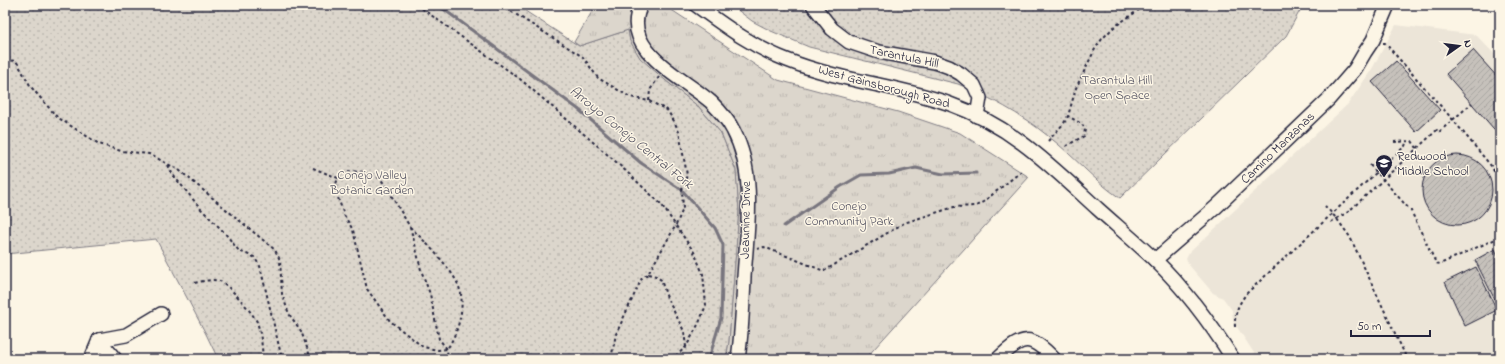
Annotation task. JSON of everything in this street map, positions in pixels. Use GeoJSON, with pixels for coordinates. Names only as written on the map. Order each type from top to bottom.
{"type":"FeatureCollection","features":[{"type":"Feature","properties":{"kind":"street","name":"Jeaunine Drive"},"geometry":{"type":"LineString","coordinates":[[641,5],[638,10],[636,23],[640,40],[648,52],[666,69],[710,102],[723,115],[733,131],[746,166],[749,205],[738,359]]}},
{"type":"Feature","properties":{"kind":"street","name":"West Gainsborough Road"},"geometry":{"type":"LineString","coordinates":[[696,5],[734,33],[760,48],[787,60],[817,70],[924,96],[950,104],[978,116],[1014,136],[1040,155],[1155,260]]}},
{"type":"Feature","properties":{"kind":"street","name":"Tarantula Hill"},"geometry":{"type":"LineString","coordinates":[[813,5],[832,29],[849,42],[879,52],[936,62],[961,74],[974,85],[980,98],[978,116]]}},
{"type":"Feature","properties":{"kind":"street","name":"Camino Manzanas"},"geometry":{"type":"LineString","coordinates":[[1155,260],[1216,207],[1329,99],[1355,69],[1372,40],[1388,5]]}},
{"type":"Feature","properties":{"kind":"street"},"geometry":{"type":"LineString","coordinates":[[1155,260],[1188,296],[1233,359]]}},
{"type":"Feature","properties":{"kind":"street"},"geometry":{"type":"LineString","coordinates":[[99,340],[126,334],[161,314]]}},
{"type":"Feature","properties":{"kind":"street"},"geometry":{"type":"LineString","coordinates":[[91,359],[99,340]]}},
{"type":"Feature","properties":{"kind":"street"},"geometry":{"type":"LineString","coordinates":[[99,340],[115,359]]}},
{"type":"Feature","properties":{"kind":"street"},"geometry":{"type":"LineString","coordinates":[[998,359],[1012,346],[1018,342],[1025,341],[1039,344],[1054,359]]}},
{"type":"Feature","properties":{"kind":"path"},"geometry":{"type":"LineString","coordinates":[[417,5],[526,84],[615,161],[661,204],[694,252],[703,274],[706,305],[699,323],[686,347],[672,359]]}},
{"type":"Feature","properties":{"kind":"path"},"geometry":{"type":"LineString","coordinates":[[500,5],[583,57],[598,78],[602,81],[630,97],[648,101],[667,110],[679,132],[687,175],[682,190],[683,208],[676,225],[648,274],[642,278],[616,334],[611,359]]}},
{"type":"Feature","properties":{"kind":"path"},"geometry":{"type":"LineString","coordinates":[[1048,141],[1064,123],[1068,116],[1076,88],[1095,49],[1102,39],[1114,27],[1146,5]]}},
{"type":"Feature","properties":{"kind":"path"},"geometry":{"type":"LineString","coordinates":[[1372,40],[1380,43],[1384,42],[1453,120],[1492,167],[1500,184]]}},
{"type":"Feature","properties":{"kind":"path"},"geometry":{"type":"LineString","coordinates":[[5,60],[16,61],[31,87],[57,117],[99,144],[121,151],[149,154],[179,170],[275,250],[280,260],[282,294],[289,314],[301,331],[310,356],[313,359]]}},
{"type":"Feature","properties":{"kind":"path"},"geometry":{"type":"LineString","coordinates":[[648,101],[650,90],[666,69]]}},
{"type":"Feature","properties":{"kind":"path"},"geometry":{"type":"LineString","coordinates":[[1331,222],[1337,219],[1384,179],[1437,130],[1439,132],[1472,103]]}},
{"type":"Feature","properties":{"kind":"path"},"geometry":{"type":"LineString","coordinates":[[1066,146],[1084,136],[1085,130],[1082,124],[1068,116]]}},
{"type":"Feature","properties":{"kind":"path"},"geometry":{"type":"LineString","coordinates":[[1235,327],[1236,312],[1247,292],[1405,146],[1407,141]]}},
{"type":"Feature","properties":{"kind":"path"},"geometry":{"type":"LineString","coordinates":[[1394,142],[1412,141],[1418,148]]}},
{"type":"Feature","properties":{"kind":"path"},"geometry":{"type":"LineString","coordinates":[[167,164],[173,175],[201,209],[224,232],[239,251],[254,257],[260,266],[282,359]]}},
{"type":"Feature","properties":{"kind":"path"},"geometry":{"type":"LineString","coordinates":[[1370,165],[1411,211],[1436,263],[1440,264],[1500,237]]}},
{"type":"Feature","properties":{"kind":"path"},"geometry":{"type":"LineString","coordinates":[[313,168],[338,178]]}},
{"type":"Feature","properties":{"kind":"path"},"geometry":{"type":"LineString","coordinates":[[757,249],[764,248],[824,271],[904,223],[954,207],[976,206],[1023,170]]}},
{"type":"Feature","properties":{"kind":"path"},"geometry":{"type":"LineString","coordinates":[[347,171],[362,172],[380,178],[410,227],[453,274],[459,287],[462,302],[460,317],[447,349],[438,350],[423,347],[390,321],[368,289],[353,230],[344,215],[336,192],[338,178],[347,171]]}},
{"type":"Feature","properties":{"kind":"path"},"geometry":{"type":"LineString","coordinates":[[1325,206],[1350,237],[1407,359]]}},
{"type":"Feature","properties":{"kind":"path"},"geometry":{"type":"LineString","coordinates":[[410,227],[421,270],[430,294],[439,339],[447,349],[448,359]]}},
{"type":"Feature","properties":{"kind":"path"},"geometry":{"type":"LineString","coordinates":[[648,274],[656,276],[661,280],[667,298],[684,331],[686,347]]}},
{"type":"Feature","properties":{"kind":"path"},"geometry":{"type":"LineString","coordinates":[[195,283],[203,280],[222,282],[239,298],[256,321],[262,339],[263,359]]}},
{"type":"Feature","properties":{"kind":"shaded area","name":"Redwood Middle School"},"geometry":{"type":"Polygon","coordinates":[[[1396,25],[1476,35],[1500,60],[1500,359],[1258,359],[1233,321],[1232,310],[1223,298],[1213,293],[1189,265],[1186,259],[1189,253],[1348,104],[1372,69],[1396,25]]]}},
{"type":"Feature","properties":{"kind":"green space","name":"Conejo Valley Botanic Garden"},"geometry":{"type":"Polygon","coordinates":[[[5,5],[516,5],[579,46],[628,30],[630,41],[665,80],[699,107],[721,133],[736,170],[739,211],[729,342],[726,359],[218,359],[156,239],[5,254],[5,5]]]}},
{"type":"Feature","properties":{"kind":"green space","name":"Conejo Community Park"},"geometry":{"type":"Polygon","coordinates":[[[596,5],[664,5],[778,80],[898,112],[960,133],[1029,177],[865,359],[726,359],[729,342],[739,211],[736,170],[721,133],[699,107],[640,58],[630,41],[628,30],[579,46],[574,42],[596,5]]]}},
{"type":"Feature","properties":{"kind":"green space","name":"Tarantula Hill Open Space"},"geometry":{"type":"Polygon","coordinates":[[[731,5],[1303,5],[1286,36],[1120,198],[1038,128],[1016,113],[981,95],[958,84],[809,47],[771,31],[752,21],[731,5]]]}},
{"type":"Feature","properties":{"kind":"building"},"geometry":{"type":"Polygon","coordinates":[[[1473,50],[1500,80],[1500,136],[1446,74],[1473,50]]]}},
{"type":"Feature","properties":{"kind":"building"},"geometry":{"type":"Polygon","coordinates":[[[1396,61],[1440,110],[1416,132],[1372,82],[1396,61]]]}},
{"type":"Feature","properties":{"kind":"building"},"geometry":{"type":"Polygon","coordinates":[[[1457,155],[1476,161],[1486,171],[1492,190],[1486,209],[1476,219],[1457,225],[1438,219],[1428,209],[1422,190],[1428,171],[1438,161],[1457,155]]]}},
{"type":"Feature","properties":{"kind":"building"},"geometry":{"type":"Polygon","coordinates":[[[1495,249],[1500,260],[1500,310],[1475,260],[1495,249]]]}},
{"type":"Feature","properties":{"kind":"building"},"geometry":{"type":"Polygon","coordinates":[[[1476,267],[1497,310],[1465,326],[1445,282],[1476,267]]]}},
{"type":"Feature","properties":{"kind":"waterway","name":"Arroyo Conejo Central Fork"},"geometry":{"type":"LineString","coordinates":[[438,5],[578,109],[641,163],[682,190],[715,228],[723,245],[721,318],[709,359]]}},
{"type":"Feature","properties":{"kind":"waterway"},"geometry":{"type":"LineString","coordinates":[[784,226],[840,187],[861,175],[889,174],[916,168],[943,174],[976,173]]}},
{"type":"Feature","properties":{"kind":"place","name":"Redwood Middle School"},"geometry":{"type":"Point","coordinates":[1384,178]}}]}
